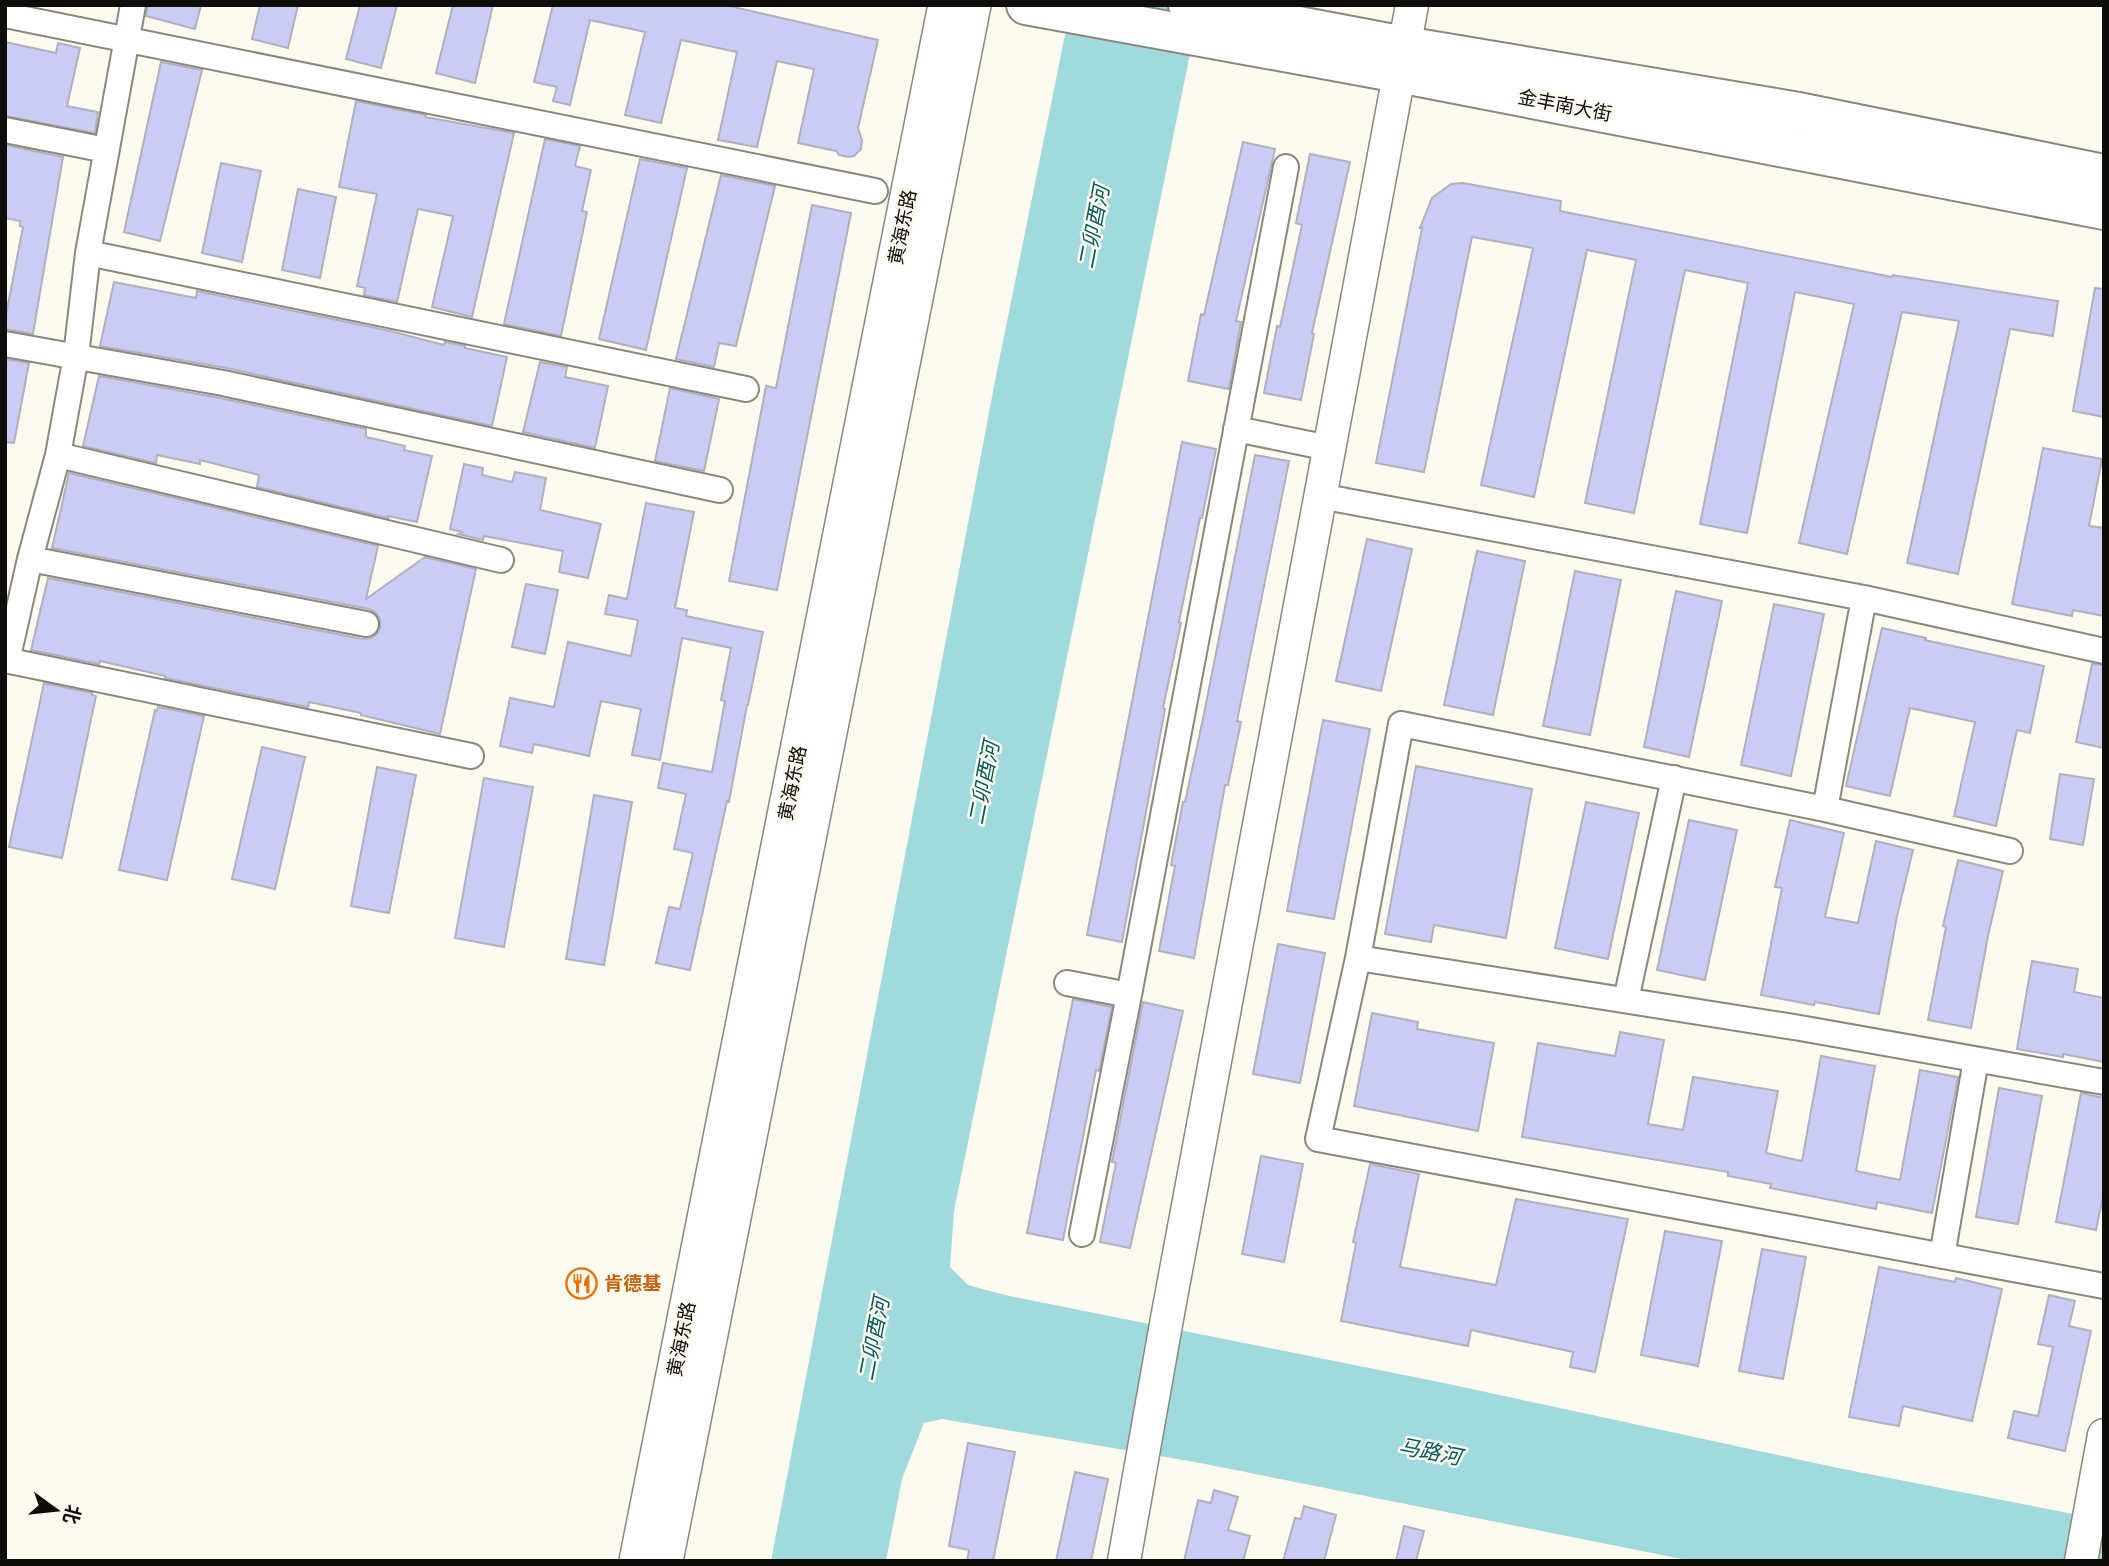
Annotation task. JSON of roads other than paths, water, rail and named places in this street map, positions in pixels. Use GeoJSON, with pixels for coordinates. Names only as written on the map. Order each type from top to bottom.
{"type":"FeatureCollection","features":[{"type":"Feature","properties":{"kind":"main road","name":"黄海东路"},"geometry":{"type":"LineString","coordinates":[[637,1561],[946,5]]}},
{"type":"Feature","properties":{"kind":"main road","name":"黄海东路"},"geometry":{"type":"LineString","coordinates":[[665,1561],[973,5]]}},
{"type":"Feature","properties":{"kind":"main road","name":"金丰南大街"},"geometry":{"type":"LineString","coordinates":[[1026,5],[1401,60],[1799,112],[2104,174]]}},
{"type":"Feature","properties":{"kind":"main road","name":"金丰南大街"},"geometry":{"type":"LineString","coordinates":[[1188,5],[1401,60],[2104,210]]}},
{"type":"Feature","properties":{"kind":"street"},"geometry":{"type":"LineString","coordinates":[[133,5],[88,253],[76,356],[58,455],[6,661],[471,756]]}},
{"type":"Feature","properties":{"kind":"street"},"geometry":{"type":"LineString","coordinates":[[1124,1561],[1412,5]]}},
{"type":"Feature","properties":{"kind":"street"},"geometry":{"type":"LineString","coordinates":[[5,15],[875,191]]}},
{"type":"Feature","properties":{"kind":"street"},"geometry":{"type":"LineString","coordinates":[[5,130],[106,150]]}},
{"type":"Feature","properties":{"kind":"street"},"geometry":{"type":"LineString","coordinates":[[1082,1234],[1286,167]]}},
{"type":"Feature","properties":{"kind":"street"},"geometry":{"type":"LineString","coordinates":[[88,253],[746,389]]}},
{"type":"Feature","properties":{"kind":"street"},"geometry":{"type":"LineString","coordinates":[[5,344],[237,386],[720,490]]}},
{"type":"Feature","properties":{"kind":"street"},"geometry":{"type":"LineString","coordinates":[[1236,429],[1329,449]]}},
{"type":"Feature","properties":{"kind":"street"},"geometry":{"type":"LineString","coordinates":[[58,455],[501,560]]}},
{"type":"Feature","properties":{"kind":"street"},"geometry":{"type":"LineString","coordinates":[[1320,496],[1864,598],[2104,651]]}},
{"type":"Feature","properties":{"kind":"street"},"geometry":{"type":"LineString","coordinates":[[30,559],[366,624]]}},
{"type":"Feature","properties":{"kind":"street"},"geometry":{"type":"LineString","coordinates":[[1825,809],[1864,598]]}},
{"type":"Feature","properties":{"kind":"street"},"geometry":{"type":"LineString","coordinates":[[2010,851],[1825,809],[1401,723],[1358,958],[1318,1139],[2104,1286]]}},
{"type":"Feature","properties":{"kind":"street"},"geometry":{"type":"LineString","coordinates":[[1626,1000],[1674,778]]}},
{"type":"Feature","properties":{"kind":"street"},"geometry":{"type":"LineString","coordinates":[[1358,958],[1800,1028],[2104,1082]]}},
{"type":"Feature","properties":{"kind":"street"},"geometry":{"type":"LineString","coordinates":[[1067,983],[1129,995]]}},
{"type":"Feature","properties":{"kind":"street"},"geometry":{"type":"LineString","coordinates":[[1942,1256],[1976,1060]]}},
{"type":"Feature","properties":{"kind":"street"},"geometry":{"type":"LineString","coordinates":[[2081,1561],[2104,1435]]}},
{"type":"Feature","properties":{"kind":"water"},"geometry":{"type":"Polygon","coordinates":[[[1071,5],[1200,5],[954,1211],[950,1267],[968,1285],[1005,1295],[1449,1384],[1838,1468],[2104,1520],[2104,1561],[1692,1561],[1195,1462],[942,1419],[924,1423],[902,1479],[886,1561],[771,1561],[996,376],[1071,5]]]}},
{"type":"Feature","properties":{"kind":"place","name":"肯德基"},"geometry":{"type":"Point","coordinates":[581,1283]}},
{"type":"Feature","properties":{"kind":"water label","name":"二卯酉河"},"geometry":{"type":"Point","coordinates":[1094,227]}},
{"type":"Feature","properties":{"kind":"water label","name":"二卯酉河"},"geometry":{"type":"Point","coordinates":[984,783]}},
{"type":"Feature","properties":{"kind":"water label","name":"二卯酉河"},"geometry":{"type":"Point","coordinates":[874,1339]}},
{"type":"Feature","properties":{"kind":"water label","name":"马路河"},"geometry":{"type":"Point","coordinates":[1430,1452]}}]}
